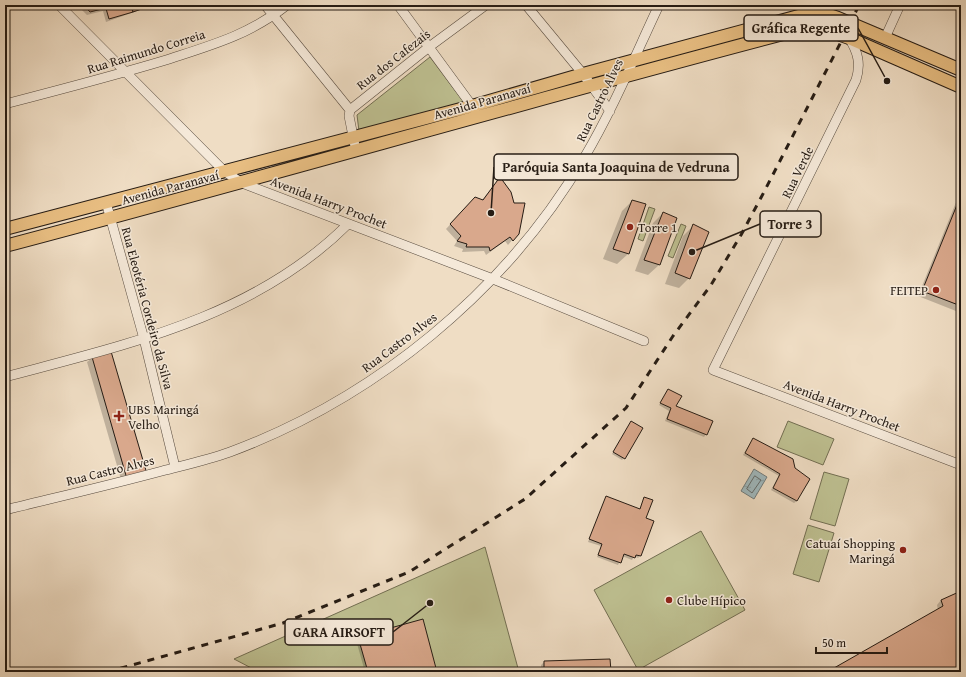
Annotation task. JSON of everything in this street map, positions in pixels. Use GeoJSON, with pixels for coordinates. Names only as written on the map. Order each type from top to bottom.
{"type":"FeatureCollection","features":[{"type":"Feature","properties":{"kind":"main road","name":"Avenida Paranavaí"},"geometry":{"type":"LineString","coordinates":[[5,229],[472,106],[583,74],[806,14],[823,13],[961,70]]}},
{"type":"Feature","properties":{"kind":"main road","name":"Avenida Paranavaí"},"geometry":{"type":"LineString","coordinates":[[5,246],[242,183],[480,117],[591,84],[810,27],[818,27],[849,38],[961,87]]}},
{"type":"Feature","properties":{"kind":"street","name":"Avenida Harry Prochet"},"geometry":{"type":"LineString","coordinates":[[59,5],[224,171],[242,183],[492,279],[644,341]]}},
{"type":"Feature","properties":{"kind":"street"},"geometry":{"type":"LineString","coordinates":[[265,5],[350,110],[349,116],[352,137],[356,151]]}},
{"type":"Feature","properties":{"kind":"street","name":"Rua Raimundo Correia"},"geometry":{"type":"LineString","coordinates":[[5,104],[125,73],[222,42],[254,29],[288,5]]}},
{"type":"Feature","properties":{"kind":"street"},"geometry":{"type":"LineString","coordinates":[[398,5],[480,117]]}},
{"type":"Feature","properties":{"kind":"street","name":"Rua dos Cafezais"},"geometry":{"type":"LineString","coordinates":[[350,110],[429,47],[486,5]]}},
{"type":"Feature","properties":{"kind":"street"},"geometry":{"type":"LineString","coordinates":[[526,5],[591,84],[610,111]]}},
{"type":"Feature","properties":{"kind":"street","name":"Rua Castro Alves"},"geometry":{"type":"LineString","coordinates":[[5,510],[228,452],[280,432],[322,409],[404,357],[463,308],[492,279],[543,220],[584,158],[610,111],[659,5]]}},
{"type":"Feature","properties":{"kind":"street"},"geometry":{"type":"LineString","coordinates":[[885,38],[900,5]]}},
{"type":"Feature","properties":{"kind":"street"},"geometry":{"type":"LineString","coordinates":[[849,38],[854,25]]}},
{"type":"Feature","properties":{"kind":"street","name":"Rua Verde"},"geometry":{"type":"LineString","coordinates":[[713,370],[856,80],[859,64],[857,52],[849,38]]}},
{"type":"Feature","properties":{"kind":"street","name":"Rua Eleotéria Cordeiro da Silva"},"geometry":{"type":"LineString","coordinates":[[106,202],[144,339],[175,467]]}},
{"type":"Feature","properties":{"kind":"street"},"geometry":{"type":"LineString","coordinates":[[5,377],[144,339],[197,320],[248,297],[292,271],[328,244],[348,224]]}},
{"type":"Feature","properties":{"kind":"street","name":"Avenida Harry Prochet"},"geometry":{"type":"LineString","coordinates":[[713,370],[961,465]]}},
{"type":"Feature","properties":{"kind":"green space"},"geometry":{"type":"Polygon","coordinates":[[[430,57],[466,105],[359,131],[357,115],[430,57]]]}},
{"type":"Feature","properties":{"kind":"green space"},"geometry":{"type":"Polygon","coordinates":[[[649,207],[655,209],[643,241],[638,239],[649,207]]]}},
{"type":"Feature","properties":{"kind":"green space"},"geometry":{"type":"Polygon","coordinates":[[[681,224],[686,226],[673,258],[668,256],[681,224]]]}},
{"type":"Feature","properties":{"kind":"green space"},"geometry":{"type":"Polygon","coordinates":[[[788,421],[834,439],[823,465],[777,447],[788,421]]]}},
{"type":"Feature","properties":{"kind":"green space"},"geometry":{"type":"Polygon","coordinates":[[[824,472],[849,479],[835,526],[810,519],[824,472]]]}},
{"type":"Feature","properties":{"kind":"green space"},"geometry":{"type":"Polygon","coordinates":[[[808,525],[834,533],[819,582],[793,574],[808,525]]]}},
{"type":"Feature","properties":{"kind":"green space","name":"Clube Hípico"},"geometry":{"type":"Polygon","coordinates":[[[701,531],[745,610],[638,670],[594,590],[701,531]]]}},
{"type":"Feature","properties":{"kind":"green space"},"geometry":{"type":"Polygon","coordinates":[[[485,547],[519,672],[259,672],[234,659],[485,547]]]}},
{"type":"Feature","properties":{"kind":"water"},"geometry":{"type":"Polygon","coordinates":[[[754,469],[767,477],[754,499],[741,491],[754,469]]]}},
{"type":"Feature","properties":{"kind":"building"},"geometry":{"type":"Polygon","coordinates":[[[84,5],[105,5],[106,8],[90,12],[84,5]]]}},
{"type":"Feature","properties":{"kind":"building"},"geometry":{"type":"Polygon","coordinates":[[[105,5],[131,5],[133,12],[109,19],[105,5]]]}},
{"type":"Feature","properties":{"kind":"building"},"geometry":{"type":"Polygon","coordinates":[[[131,5],[153,5],[133,12],[131,5]]]}},
{"type":"Feature","properties":{"kind":"building"},"geometry":{"type":"Polygon","coordinates":[[[500,177],[511,192],[514,203],[525,203],[519,234],[513,241],[510,237],[490,251],[489,247],[466,247],[467,244],[457,241],[461,236],[450,224],[475,197],[483,200],[500,177]]]}},
{"type":"Feature","properties":{"kind":"building"},"geometry":{"type":"Polygon","coordinates":[[[961,195],[961,306],[922,291],[961,195]]]}},
{"type":"Feature","properties":{"kind":"building","name":"Torre 1"},"geometry":{"type":"Polygon","coordinates":[[[632,200],[646,204],[629,254],[613,249],[632,200]]]}},
{"type":"Feature","properties":{"kind":"building"},"geometry":{"type":"Polygon","coordinates":[[[663,212],[677,218],[660,265],[644,260],[663,212]]]}},
{"type":"Feature","properties":{"kind":"building"},"geometry":{"type":"Polygon","coordinates":[[[693,224],[709,232],[690,279],[675,273],[693,224]]]}},
{"type":"Feature","properties":{"kind":"building","name":"UBS Maringá Velho"},"geometry":{"type":"Polygon","coordinates":[[[110,348],[147,474],[127,479],[92,357],[110,348]]]}},
{"type":"Feature","properties":{"kind":"building"},"geometry":{"type":"Polygon","coordinates":[[[668,389],[682,396],[676,406],[713,421],[707,435],[667,419],[671,408],[660,403],[668,389]]]}},
{"type":"Feature","properties":{"kind":"building"},"geometry":{"type":"Polygon","coordinates":[[[631,421],[643,428],[625,459],[613,452],[631,421]]]}},
{"type":"Feature","properties":{"kind":"building"},"geometry":{"type":"Polygon","coordinates":[[[753,438],[793,459],[795,468],[810,479],[797,501],[773,488],[780,474],[745,453],[753,438]]]}},
{"type":"Feature","properties":{"kind":"building"},"geometry":{"type":"Polygon","coordinates":[[[606,496],[640,509],[644,497],[653,500],[646,518],[654,521],[641,556],[636,555],[635,558],[624,554],[621,563],[598,555],[602,544],[589,539],[606,496]]]}},
{"type":"Feature","properties":{"kind":"building"},"geometry":{"type":"Polygon","coordinates":[[[961,591],[961,672],[827,672],[943,606],[941,600],[961,591]]]}},
{"type":"Feature","properties":{"kind":"building"},"geometry":{"type":"Polygon","coordinates":[[[423,619],[437,672],[368,672],[358,637],[423,619]]]}},
{"type":"Feature","properties":{"kind":"building"},"geometry":{"type":"Polygon","coordinates":[[[610,659],[611,671],[544,672],[544,661],[610,659]]]}},
{"type":"Feature","properties":{"kind":"railway"},"geometry":{"type":"LineString","coordinates":[[107,672],[283,623],[409,572],[525,499],[626,408],[673,336],[711,285],[741,235],[764,192],[859,5]]}},
{"type":"Feature","properties":{"kind":"place","name":"Gráfica Regente"},"geometry":{"type":"Point","coordinates":[887,81]}},
{"type":"Feature","properties":{"kind":"place","name":"Paróquia Santa Joaquina de Vedruna"},"geometry":{"type":"Point","coordinates":[491,213]}},
{"type":"Feature","properties":{"kind":"place","name":"Torre 1"},"geometry":{"type":"Point","coordinates":[630,227]}},
{"type":"Feature","properties":{"kind":"place","name":"Torre 3"},"geometry":{"type":"Point","coordinates":[692,252]}},
{"type":"Feature","properties":{"kind":"place","name":"FEITEP"},"geometry":{"type":"Point","coordinates":[936,290]}},
{"type":"Feature","properties":{"kind":"place","name":"UBS Maringá Velho"},"geometry":{"type":"Point","coordinates":[119,416]}},
{"type":"Feature","properties":{"kind":"place","name":"Catuaí Shopping Maringá"},"geometry":{"type":"Point","coordinates":[903,550]}},
{"type":"Feature","properties":{"kind":"place","name":"Clube Hípico"},"geometry":{"type":"Point","coordinates":[669,600]}},
{"type":"Feature","properties":{"kind":"place","name":"GARA AIRSOFT"},"geometry":{"type":"Point","coordinates":[430,603]}}]}
